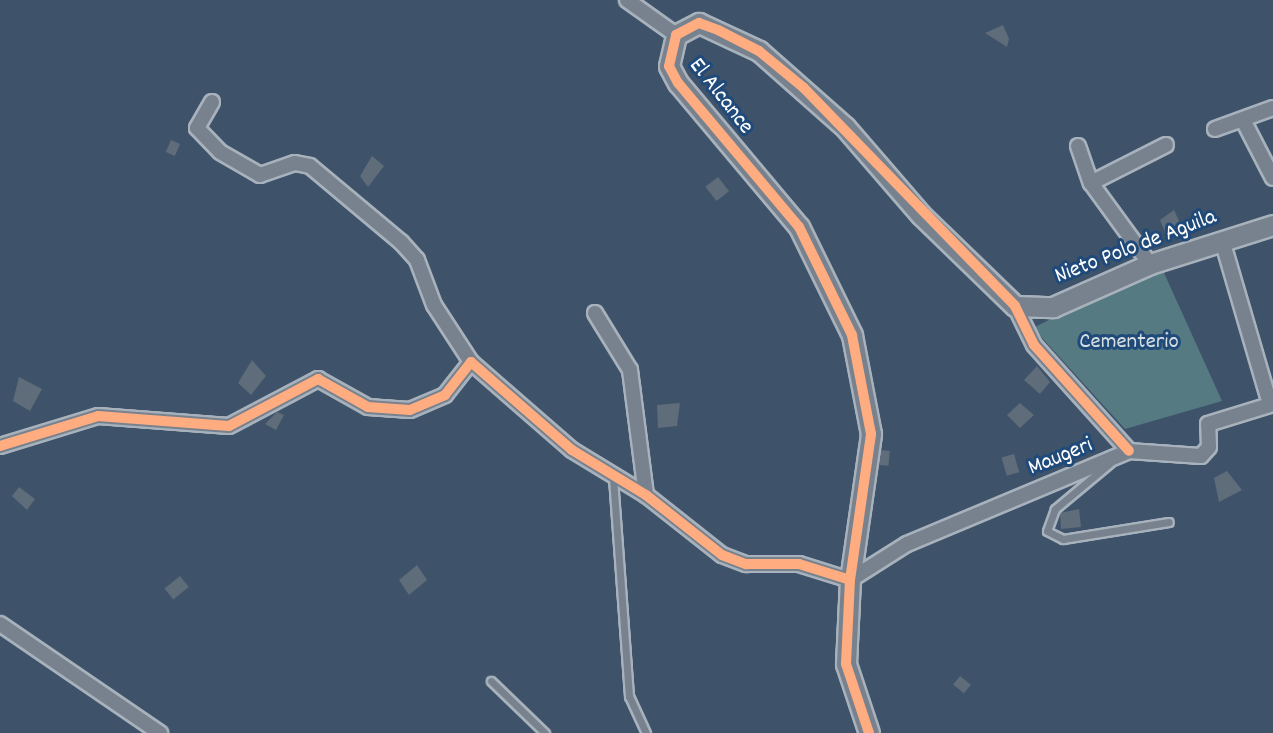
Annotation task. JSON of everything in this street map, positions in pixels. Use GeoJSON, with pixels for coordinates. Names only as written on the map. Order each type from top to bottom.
{"type":"FeatureCollection","features":[{"type":"Feature","properties":{"kind":"street"},"geometry":{"type":"LineString","coordinates":[[627,0],[676,36]]}},
{"type":"Feature","properties":{"kind":"street","name":"El Alcance"},"geometry":{"type":"LineString","coordinates":[[869,733],[846,664],[849,580],[871,434],[852,335],[799,227],[678,83],[669,66],[676,36],[699,23],[759,51],[845,127],[929,224],[1015,306],[1034,345],[1129,451]]}},
{"type":"Feature","properties":{"kind":"street"},"geometry":{"type":"LineString","coordinates":[[212,102],[197,128],[219,152],[260,175],[295,163],[310,166],[401,242],[417,260],[435,305],[471,362],[613,478],[646,495],[734,561],[786,562],[849,580]]}},
{"type":"Feature","properties":{"kind":"street"},"geometry":{"type":"LineString","coordinates":[[1215,129],[1273,108]]}},
{"type":"Feature","properties":{"kind":"street"},"geometry":{"type":"LineString","coordinates":[[1243,120],[1273,178]]}},
{"type":"Feature","properties":{"kind":"street"},"geometry":{"type":"LineString","coordinates":[[1091,183],[1166,145]]}},
{"type":"Feature","properties":{"kind":"street"},"geometry":{"type":"LineString","coordinates":[[1078,146],[1091,183],[1150,264]]}},
{"type":"Feature","properties":{"kind":"street","name":"Nieto Polo de Aguila"},"geometry":{"type":"LineString","coordinates":[[1015,306],[1053,307],[1150,264],[1273,225]]}},
{"type":"Feature","properties":{"kind":"street"},"geometry":{"type":"LineString","coordinates":[[1222,240],[1272,404]]}},
{"type":"Feature","properties":{"kind":"street"},"geometry":{"type":"LineString","coordinates":[[595,313],[630,370],[646,495]]}},
{"type":"Feature","properties":{"kind":"street"},"geometry":{"type":"LineString","coordinates":[[0,446],[98,416],[229,426],[318,379],[368,407],[410,410],[445,395],[471,362]]}},
{"type":"Feature","properties":{"kind":"street","name":"Maugeri"},"geometry":{"type":"LineString","coordinates":[[849,580],[907,544],[1110,463],[1129,451],[1201,456],[1209,447],[1208,424],[1272,404]]}},
{"type":"Feature","properties":{"kind":"street"},"geometry":{"type":"LineString","coordinates":[[0,624],[160,733]]}},
{"type":"Feature","properties":{"kind":"lane"},"geometry":{"type":"LineString","coordinates":[[1110,463],[1055,509],[1047,531],[1063,539],[1169,522]]}},
{"type":"Feature","properties":{"kind":"lane"},"geometry":{"type":"LineString","coordinates":[[613,478],[629,696],[646,733]]}},
{"type":"Feature","properties":{"kind":"lane"},"geometry":{"type":"LineString","coordinates":[[491,681],[545,733]]}},
{"type":"Feature","properties":{"kind":"green space","name":"Cementerio"},"geometry":{"type":"Polygon","coordinates":[[[1160,264],[1222,401],[1125,429],[1033,328],[1160,264]]]}},
{"type":"Feature","properties":{"kind":"building"},"geometry":{"type":"Polygon","coordinates":[[[1003,25],[1009,39],[1007,47],[985,33],[1003,25]]]}},
{"type":"Feature","properties":{"kind":"building"},"geometry":{"type":"Polygon","coordinates":[[[171,140],[180,144],[175,156],[166,152],[171,140]]]}},
{"type":"Feature","properties":{"kind":"building"},"geometry":{"type":"Polygon","coordinates":[[[372,156],[384,166],[368,187],[360,176],[372,156]]]}},
{"type":"Feature","properties":{"kind":"building"},"geometry":{"type":"Polygon","coordinates":[[[718,177],[729,191],[716,201],[705,187],[718,177]]]}},
{"type":"Feature","properties":{"kind":"building"},"geometry":{"type":"Polygon","coordinates":[[[1174,210],[1180,223],[1165,232],[1160,220],[1174,210]]]}},
{"type":"Feature","properties":{"kind":"building"},"geometry":{"type":"Polygon","coordinates":[[[252,360],[266,376],[251,395],[238,383],[252,360]]]}},
{"type":"Feature","properties":{"kind":"building"},"geometry":{"type":"Polygon","coordinates":[[[1037,366],[1050,382],[1040,394],[1024,380],[1037,366]]]}},
{"type":"Feature","properties":{"kind":"building"},"geometry":{"type":"Polygon","coordinates":[[[19,377],[42,389],[30,411],[13,401],[19,377]]]}},
{"type":"Feature","properties":{"kind":"building"},"geometry":{"type":"Polygon","coordinates":[[[680,403],[677,426],[658,428],[657,405],[680,403]]]}},
{"type":"Feature","properties":{"kind":"building"},"geometry":{"type":"Polygon","coordinates":[[[1020,403],[1034,415],[1020,428],[1007,415],[1020,403]]]}},
{"type":"Feature","properties":{"kind":"building"},"geometry":{"type":"Polygon","coordinates":[[[277,412],[284,415],[276,430],[265,424],[277,412]]]}},
{"type":"Feature","properties":{"kind":"building"},"geometry":{"type":"Polygon","coordinates":[[[881,450],[890,451],[888,466],[879,465],[881,450]]]}},
{"type":"Feature","properties":{"kind":"building"},"geometry":{"type":"Polygon","coordinates":[[[1014,454],[1019,472],[1007,476],[1002,458],[1014,454]]]}},
{"type":"Feature","properties":{"kind":"building"},"geometry":{"type":"Polygon","coordinates":[[[1227,471],[1242,490],[1219,502],[1214,478],[1227,471]]]}},
{"type":"Feature","properties":{"kind":"building"},"geometry":{"type":"Polygon","coordinates":[[[19,487],[35,499],[27,510],[12,496],[19,487]]]}},
{"type":"Feature","properties":{"kind":"building"},"geometry":{"type":"Polygon","coordinates":[[[1079,509],[1081,527],[1061,529],[1060,513],[1079,509]]]}},
{"type":"Feature","properties":{"kind":"building"},"geometry":{"type":"Polygon","coordinates":[[[417,565],[427,580],[409,595],[399,580],[417,565]]]}},
{"type":"Feature","properties":{"kind":"building"},"geometry":{"type":"Polygon","coordinates":[[[180,576],[189,587],[173,599],[164,589],[180,576]]]}},
{"type":"Feature","properties":{"kind":"building"},"geometry":{"type":"Polygon","coordinates":[[[960,676],[971,685],[964,693],[953,685],[960,676]]]}},
{"type":"Feature","properties":{"kind":"cycle path"},"geometry":{"type":"LineString","coordinates":[[869,733],[846,664],[850,580],[871,434],[852,335],[799,227],[678,83],[669,66],[676,35],[699,23],[718,30],[759,51],[804,88],[1015,306],[1034,345],[1129,451]]}},
{"type":"Feature","properties":{"kind":"cycle path"},"geometry":{"type":"LineString","coordinates":[[0,446],[98,416],[229,426],[318,379],[368,407],[410,410],[445,395],[471,362],[572,450],[646,495],[722,555],[746,564],[799,564],[850,580]]}}]}
